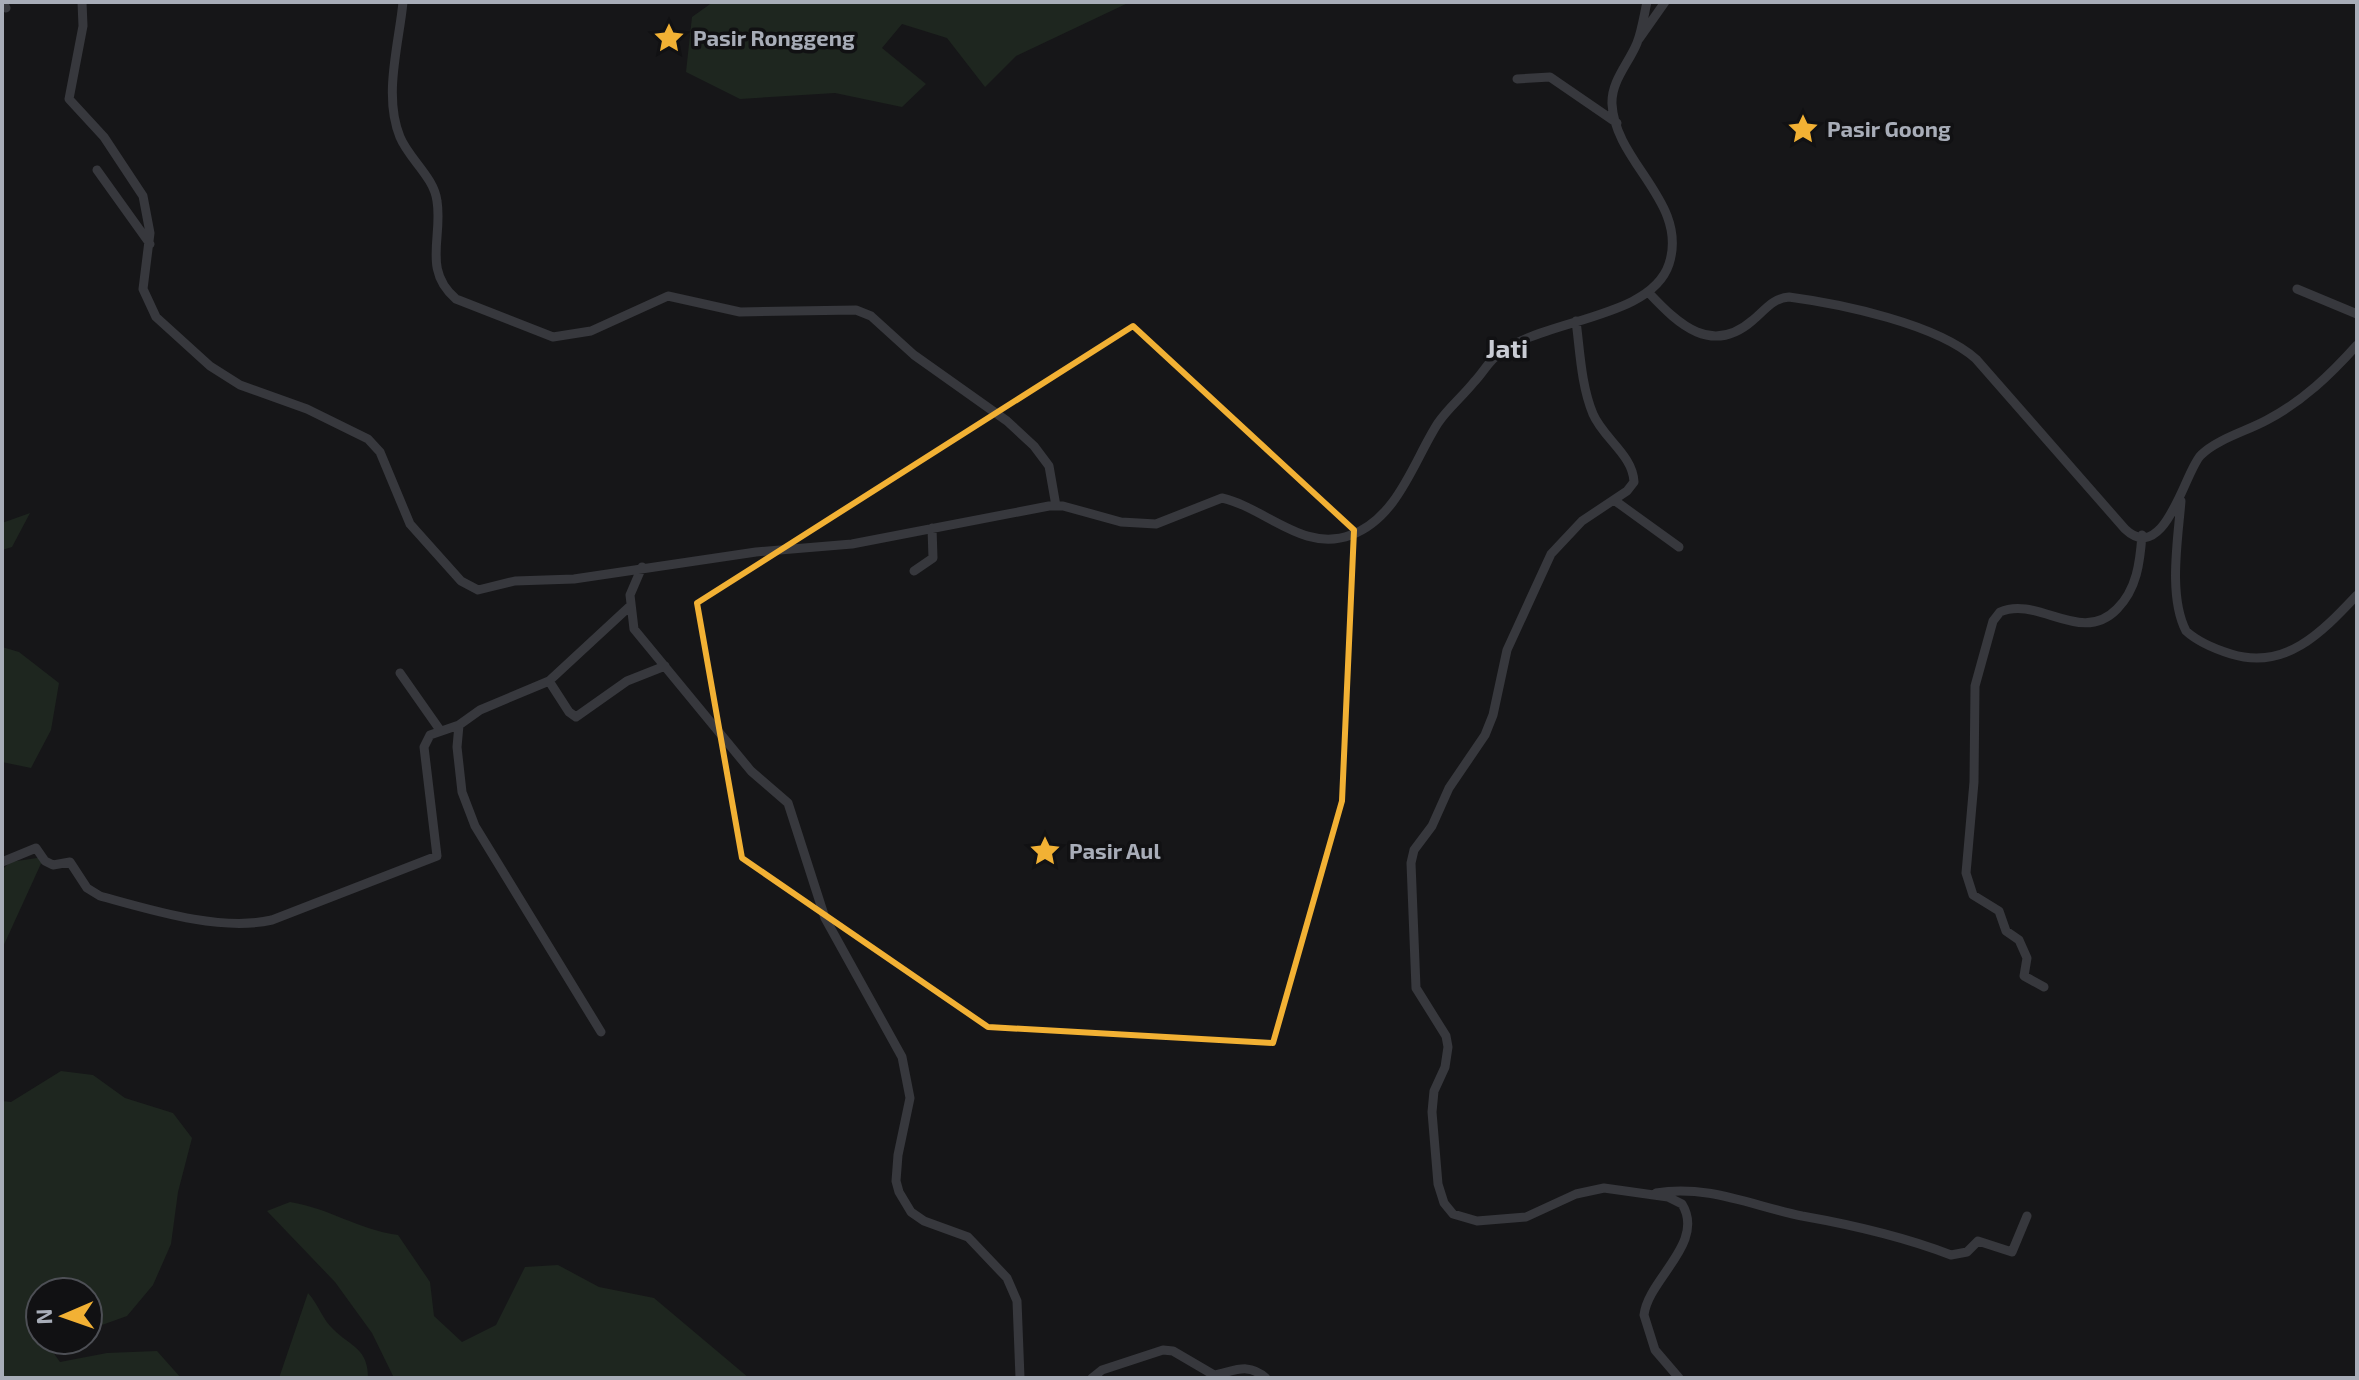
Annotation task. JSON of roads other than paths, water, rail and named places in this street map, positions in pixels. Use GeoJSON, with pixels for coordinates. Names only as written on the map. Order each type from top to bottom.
{"type":"FeatureCollection","features":[{"type":"Feature","properties":{"kind":"street"},"geometry":{"type":"LineString","coordinates":[[82,2],[83,26],[69,99],[95,125],[134,179],[146,206],[150,244],[144,293],[165,327],[210,366],[240,385],[307,409],[368,439],[380,452],[406,519],[467,586],[481,590],[509,582],[574,579],[642,567],[852,544],[1056,506],[1146,524],[1164,522],[1222,498],[1310,538],[1331,540],[1348,536],[1370,524],[1402,487],[1415,470],[1437,423],[1493,358],[1518,344],[1649,293],[1666,272],[1673,250],[1672,230],[1666,210],[1629,151],[1617,123],[1613,94],[1637,42],[1665,2]]}},
{"type":"Feature","properties":{"kind":"street"},"geometry":{"type":"LineString","coordinates":[[403,2],[393,92],[395,117],[406,149],[436,195],[436,267],[445,288],[456,299],[553,337],[591,331],[668,296],[727,311],[837,309],[862,312],[1034,446],[1049,466],[1056,506]]}},
{"type":"Feature","properties":{"kind":"street"},"geometry":{"type":"LineString","coordinates":[[1637,42],[1647,2]]}},
{"type":"Feature","properties":{"kind":"street"},"geometry":{"type":"LineString","coordinates":[[1517,79],[1549,77],[1617,123]]}},
{"type":"Feature","properties":{"kind":"street"},"geometry":{"type":"LineString","coordinates":[[97,170],[150,244]]}},
{"type":"Feature","properties":{"kind":"street"},"geometry":{"type":"LineString","coordinates":[[2297,289],[2357,314]]}},
{"type":"Feature","properties":{"kind":"street"},"geometry":{"type":"LineString","coordinates":[[1649,293],[1676,320],[1704,335],[1734,333],[1775,301],[1789,297],[1893,321],[1951,339],[1976,359],[2125,529],[2142,535],[2158,530],[2166,523],[2201,455],[2303,398],[2357,345]]}},
{"type":"Feature","properties":{"kind":"street"},"geometry":{"type":"LineString","coordinates":[[1576,321],[1591,409],[1633,474],[1633,485],[1582,521],[1545,565],[1507,650],[1493,715],[1485,735],[1414,850],[1410,876],[1416,988],[1446,1036],[1448,1047],[1445,1067],[1434,1091],[1432,1112],[1438,1184],[1444,1203],[1453,1214],[1477,1221],[1526,1217],[1576,1194],[1604,1188],[1650,1194],[1706,1192],[1803,1216],[1834,1219],[1951,1255],[1967,1252],[1978,1241],[2012,1252],[2027,1216]]}},
{"type":"Feature","properties":{"kind":"street"},"geometry":{"type":"LineString","coordinates":[[2182,493],[2178,590],[2183,625],[2192,636],[2245,658],[2276,657],[2308,642],[2357,595]]}},
{"type":"Feature","properties":{"kind":"street"},"geometry":{"type":"LineString","coordinates":[[1614,500],[1679,547]]}},
{"type":"Feature","properties":{"kind":"street"},"geometry":{"type":"LineString","coordinates":[[914,571],[933,558],[932,528]]}},
{"type":"Feature","properties":{"kind":"street"},"geometry":{"type":"LineString","coordinates":[[2044,987],[2024,976],[2027,958],[2019,940],[2006,931],[1999,911],[1975,897],[1968,885],[1966,854],[1974,782],[1975,686],[1993,621],[2004,610],[2086,624],[2102,622],[2110,616],[2134,584],[2142,535]]}},
{"type":"Feature","properties":{"kind":"street"},"geometry":{"type":"LineString","coordinates":[[2,862],[36,848],[45,861],[53,865],[70,862],[87,888],[100,896],[221,925],[247,926],[272,920],[437,856],[423,754],[428,737],[459,725],[480,710],[549,681],[629,607],[642,567]]}},
{"type":"Feature","properties":{"kind":"street"},"geometry":{"type":"LineString","coordinates":[[629,607],[638,637],[751,771],[788,803],[825,918],[874,1003],[906,1071],[910,1098],[898,1155],[896,1181],[899,1192],[911,1212],[924,1221],[963,1233],[1007,1278],[1017,1301],[1020,1378]]}},
{"type":"Feature","properties":{"kind":"street"},"geometry":{"type":"LineString","coordinates":[[549,681],[569,712],[576,717],[627,681],[665,666]]}},
{"type":"Feature","properties":{"kind":"street"},"geometry":{"type":"LineString","coordinates":[[400,673],[440,730]]}},
{"type":"Feature","properties":{"kind":"street"},"geometry":{"type":"LineString","coordinates":[[459,725],[458,761],[468,811],[601,1032]]}},
{"type":"Feature","properties":{"kind":"street"},"geometry":{"type":"LineString","coordinates":[[1650,1194],[1682,1204],[1689,1221],[1686,1237],[1644,1315],[1655,1350],[1679,1378]]}},
{"type":"Feature","properties":{"kind":"street"},"geometry":{"type":"LineString","coordinates":[[1092,1378],[1102,1370],[1163,1350],[1173,1351],[1214,1375],[1245,1367],[1255,1369],[1266,1378]]}},
{"type":"Feature","properties":{"kind":"place","name":"Pasir Ronggeng"},"geometry":{"type":"Point","coordinates":[669,38]}},
{"type":"Feature","properties":{"kind":"place","name":"Pasir Goong"},"geometry":{"type":"Point","coordinates":[1803,129]}},
{"type":"Feature","properties":{"kind":"place","name":"Pasir Aul"},"geometry":{"type":"Point","coordinates":[1045,851]}},
{"type":"Feature","properties":{"kind":"district","name":"Jati"},"geometry":{"type":"Point","coordinates":[1507,349]}}]}
